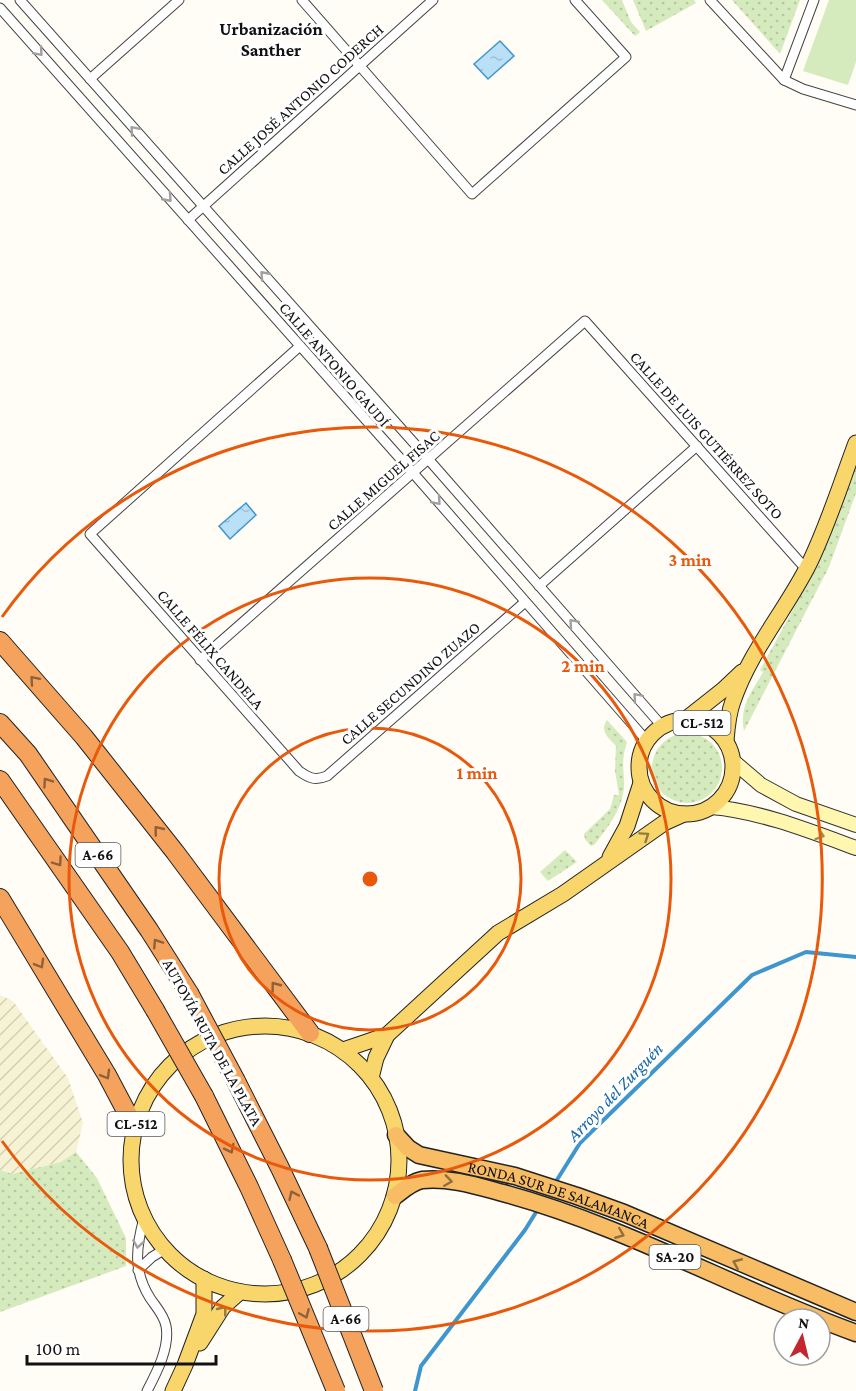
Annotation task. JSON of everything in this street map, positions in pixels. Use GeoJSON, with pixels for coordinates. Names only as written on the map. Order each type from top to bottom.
{"type":"FeatureCollection","features":[{"type":"Feature","properties":{"kind":"highway"},"geometry":{"type":"LineString","coordinates":[[0,641],[84,737],[175,852],[310,1033]]}},
{"type":"Feature","properties":{"kind":"highway","name":"AUTOVÍA RUTA DE LA PLATA"},"geometry":{"type":"LineString","coordinates":[[0,723],[34,764],[143,921],[189,993],[236,1081],[318,1248],[374,1391]]}},
{"type":"Feature","properties":{"kind":"highway","name":"A-66"},"geometry":{"type":"LineString","coordinates":[[0,780],[120,952],[204,1096],[282,1260],[336,1391]]}},
{"type":"Feature","properties":{"kind":"highway"},"geometry":{"type":"LineString","coordinates":[[0,898],[107,1075],[135,1128]]}},
{"type":"Feature","properties":{"kind":"highway","name":"RONDA SUR DE SALAMANCA"},"geometry":{"type":"LineString","coordinates":[[396,1135],[408,1148],[420,1155],[506,1174],[577,1196],[624,1213],[856,1312]]}},
{"type":"Feature","properties":{"kind":"highway","name":"RONDA SUR DE SALAMANCA"},"geometry":{"type":"LineString","coordinates":[[395,1196],[419,1181],[444,1180],[522,1198],[566,1212],[856,1333]]}},
{"type":"Feature","properties":{"kind":"main road","name":"CL-512"},"geometry":{"type":"LineString","coordinates":[[733,761],[726,741],[728,716],[733,700],[747,668],[791,598],[806,569],[856,443]]}},
{"type":"Feature","properties":{"kind":"main road","name":"CL-512"},"geometry":{"type":"LineString","coordinates":[[685,720],[747,668]]}},
{"type":"Feature","properties":{"kind":"main road","name":"CL-512"},"geometry":{"type":"LineString","coordinates":[[608,861],[627,826],[641,783],[639,768],[641,754],[647,741],[662,726],[685,720],[701,722],[715,730],[726,741]]}},
{"type":"Feature","properties":{"kind":"main road"},"geometry":{"type":"LineString","coordinates":[[733,761],[761,785],[796,804],[856,825]]}},
{"type":"Feature","properties":{"kind":"main road"},"geometry":{"type":"LineString","coordinates":[[711,807],[722,799],[729,787],[733,774],[733,761]]}},
{"type":"Feature","properties":{"kind":"main road"},"geometry":{"type":"LineString","coordinates":[[641,783],[658,805],[670,812],[684,814]]}},
{"type":"Feature","properties":{"kind":"main road","name":"CL-512"},"geometry":{"type":"LineString","coordinates":[[371,1078],[376,1058],[387,1035],[498,933],[563,894],[664,824],[684,814],[698,813],[711,807]]}},
{"type":"Feature","properties":{"kind":"main road"},"geometry":{"type":"LineString","coordinates":[[711,807],[752,814],[856,848]]}},
{"type":"Feature","properties":{"kind":"main road","name":"CL-512"},"geometry":{"type":"LineString","coordinates":[[268,1026],[290,1028],[310,1033],[343,1050],[371,1078],[386,1101],[396,1135],[399,1155],[395,1196],[376,1234],[357,1257],[322,1282],[306,1288],[278,1293],[240,1292],[204,1279],[182,1265],[153,1235],[144,1218],[132,1180],[131,1166],[135,1128],[155,1084],[172,1065],[198,1044],[227,1032],[246,1028],[268,1026]]}},
{"type":"Feature","properties":{"kind":"main road","name":"CL-512"},"geometry":{"type":"LineString","coordinates":[[343,1050],[387,1035]]}},
{"type":"Feature","properties":{"kind":"main road"},"geometry":{"type":"LineString","coordinates":[[173,1391],[204,1314],[204,1279]]}},
{"type":"Feature","properties":{"kind":"main road"},"geometry":{"type":"LineString","coordinates":[[185,1365],[223,1307],[240,1292]]}},
{"type":"Feature","properties":{"kind":"street","name":"CALLE ANTONIO GAUDÍ"},"geometry":{"type":"LineString","coordinates":[[20,0],[662,726]]}},
{"type":"Feature","properties":{"kind":"street"},"geometry":{"type":"LineString","coordinates":[[90,79],[179,0]]}},
{"type":"Feature","properties":{"kind":"street"},"geometry":{"type":"LineString","coordinates":[[302,0],[472,194],[626,57],[575,0]]}},
{"type":"Feature","properties":{"kind":"street","name":"CALLE JOSÉ ANTONIO CODERCH"},"geometry":{"type":"LineString","coordinates":[[188,220],[433,0]]}},
{"type":"Feature","properties":{"kind":"street"},"geometry":{"type":"LineString","coordinates":[[710,0],[784,80],[803,89],[856,105]]}},
{"type":"Feature","properties":{"kind":"street"},"geometry":{"type":"LineString","coordinates":[[784,80],[814,0]]}},
{"type":"Feature","properties":{"kind":"street","name":"CALLE ANTONIO GAUDÍ"},"geometry":{"type":"LineString","coordinates":[[0,8],[414,474],[647,741]]}},
{"type":"Feature","properties":{"kind":"street","name":"CALLE MIGUEL FISAC"},"geometry":{"type":"LineString","coordinates":[[200,660],[414,474],[585,321]]}},
{"type":"Feature","properties":{"kind":"street","name":"CALLE DE LUIS GUTIÉRREZ SOTO"},"geometry":{"type":"LineString","coordinates":[[585,321],[806,569]]}},
{"type":"Feature","properties":{"kind":"street","name":"CALLE FÉLIX CANDELA"},"geometry":{"type":"LineString","coordinates":[[300,346],[90,534],[299,771],[312,779]]}},
{"type":"Feature","properties":{"kind":"street"},"geometry":{"type":"LineString","coordinates":[[539,585],[697,446]]}},
{"type":"Feature","properties":{"kind":"street","name":"CALLE SECUNDINO ZUAZO"},"geometry":{"type":"LineString","coordinates":[[312,779],[327,776],[525,602]]}},
{"type":"Feature","properties":{"kind":"street"},"geometry":{"type":"LineString","coordinates":[[144,1218],[137,1243],[138,1270],[144,1286],[166,1325],[166,1341],[160,1364],[147,1391]]}},
{"type":"Feature","properties":{"kind":"street"},"geometry":{"type":"LineString","coordinates":[[138,1270],[165,1249]]}},
{"type":"Feature","properties":{"kind":"shaded area"},"geometry":{"type":"Polygon","coordinates":[[[0,995],[13,1001],[68,1078],[83,1123],[76,1152],[61,1162],[12,1174],[0,1170],[0,995]]]}},
{"type":"Feature","properties":{"kind":"green space"},"geometry":{"type":"Polygon","coordinates":[[[602,0],[622,0],[631,22],[640,32],[635,36],[602,0]]]}},
{"type":"Feature","properties":{"kind":"green space"},"geometry":{"type":"Polygon","coordinates":[[[633,0],[694,0],[696,3],[646,31],[633,0]]]}},
{"type":"Feature","properties":{"kind":"green space"},"geometry":{"type":"Polygon","coordinates":[[[732,0],[800,0],[780,54],[732,0]]]}},
{"type":"Feature","properties":{"kind":"green space"},"geometry":{"type":"Polygon","coordinates":[[[829,0],[856,0],[856,62],[848,85],[803,71],[829,0]]]}},
{"type":"Feature","properties":{"kind":"green space"},"geometry":{"type":"Polygon","coordinates":[[[856,466],[856,493],[829,567],[744,731],[743,715],[747,700],[763,672],[760,670],[820,560],[856,466]]]}},
{"type":"Feature","properties":{"kind":"green space"},"geometry":{"type":"Polygon","coordinates":[[[607,720],[627,742],[623,761],[624,789],[615,815],[591,846],[584,834],[610,809],[614,795],[619,795],[615,771],[616,746],[604,731],[607,720]]]}},
{"type":"Feature","properties":{"kind":"green space"},"geometry":{"type":"Polygon","coordinates":[[[687,733],[700,736],[712,743],[719,755],[722,768],[719,781],[712,793],[700,800],[687,803],[674,800],[662,793],[655,781],[652,768],[655,755],[662,743],[674,736],[687,733]]]}},
{"type":"Feature","properties":{"kind":"green space"},"geometry":{"type":"Polygon","coordinates":[[[565,850],[577,862],[548,881],[540,872],[565,850]]]}},
{"type":"Feature","properties":{"kind":"green space"},"geometry":{"type":"Polygon","coordinates":[[[76,1152],[97,1178],[126,1238],[126,1266],[0,1312],[0,1170],[12,1174],[61,1162],[76,1152]]]}},
{"type":"Feature","properties":{"kind":"water"},"geometry":{"type":"Polygon","coordinates":[[[500,41],[514,56],[488,79],[474,64],[500,41]]]}},
{"type":"Feature","properties":{"kind":"water"},"geometry":{"type":"Polygon","coordinates":[[[246,503],[256,515],[230,539],[219,526],[246,503]]]}},
{"type":"Feature","properties":{"kind":"waterway","name":"Arroyo del Zurguén"},"geometry":{"type":"LineString","coordinates":[[555,1183],[580,1143],[752,975],[806,952],[856,957]]}},
{"type":"Feature","properties":{"kind":"waterway","name":"Arroyo del Zurguén"},"geometry":{"type":"LineString","coordinates":[[415,1391],[421,1366],[525,1230],[538,1209]]}},
{"type":"Feature","properties":{"kind":"district","name":"Urbanización Santher"},"geometry":{"type":"Point","coordinates":[271,39]}}]}
